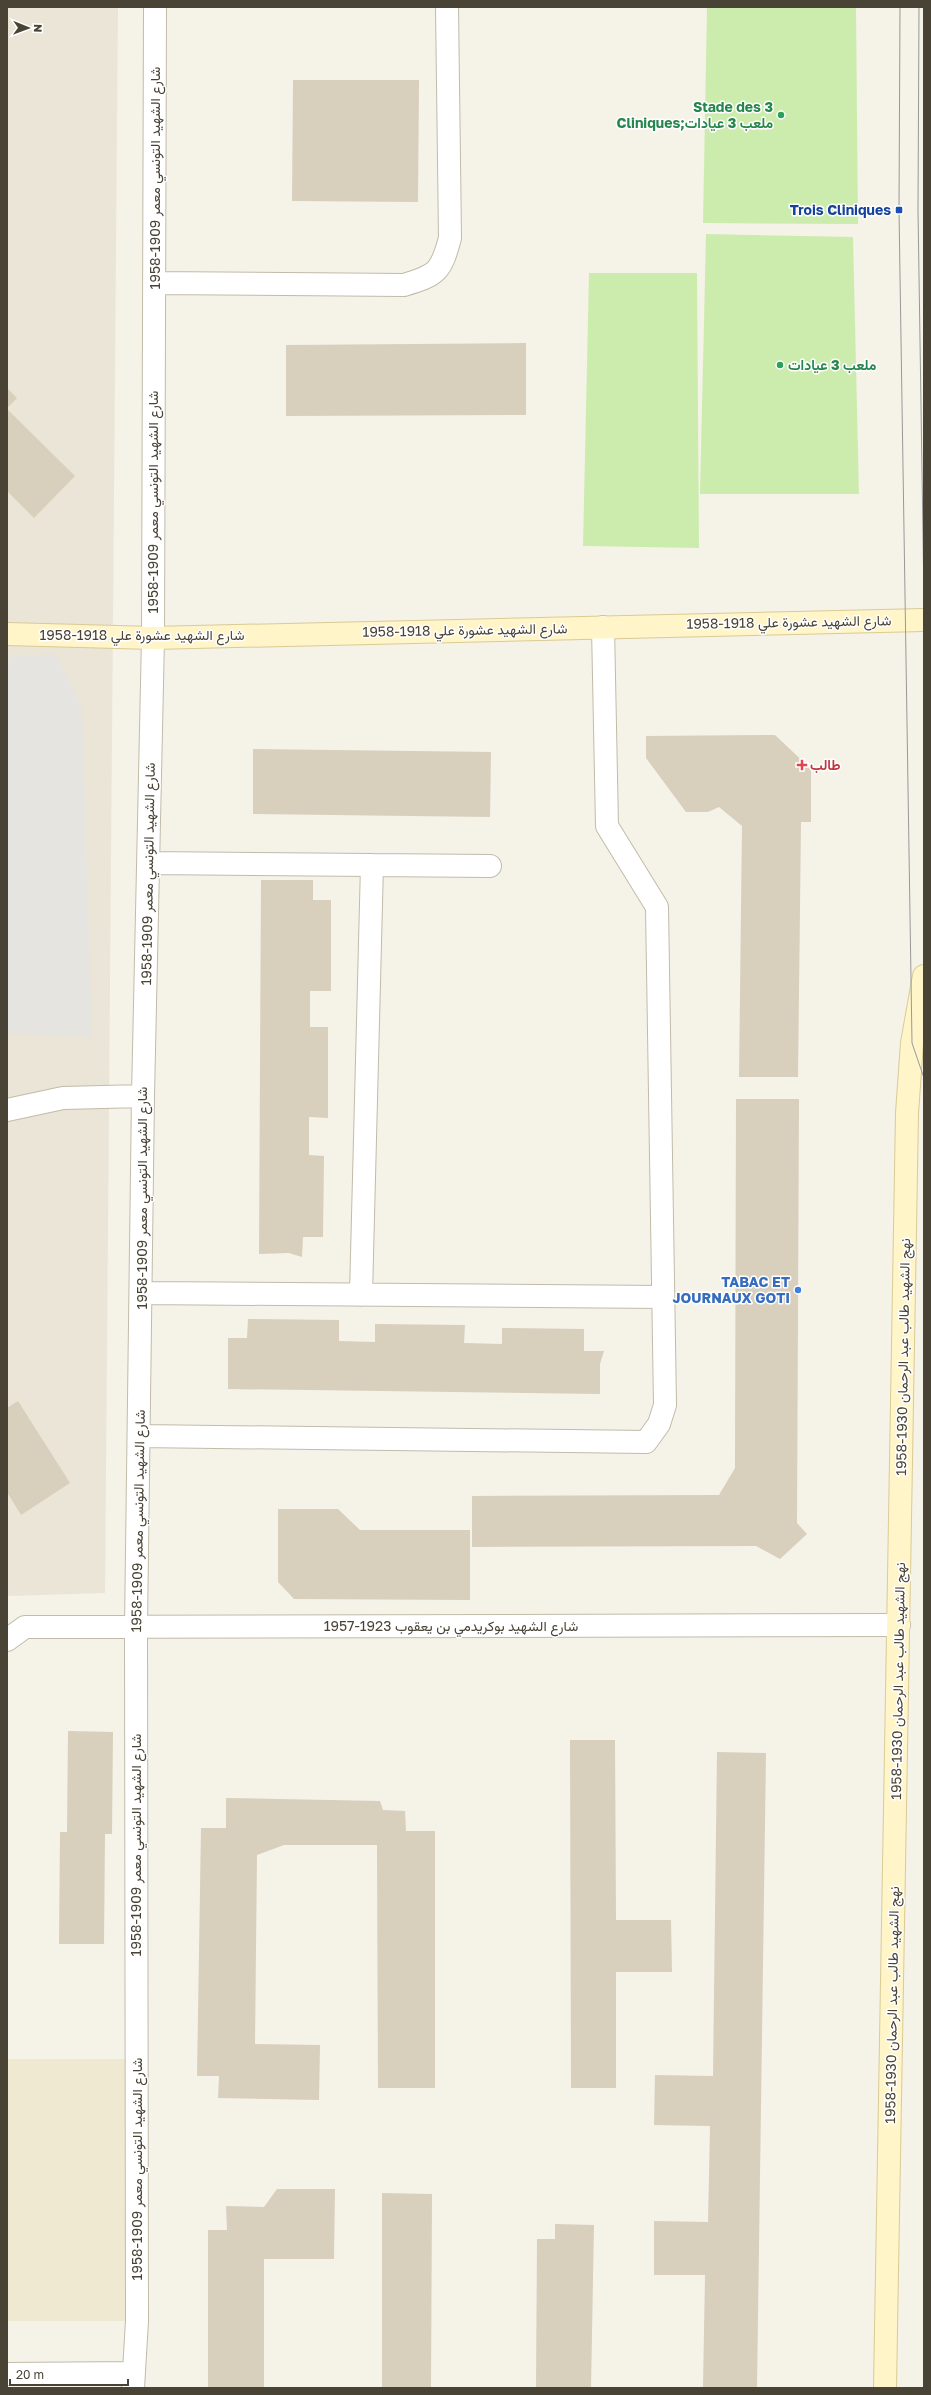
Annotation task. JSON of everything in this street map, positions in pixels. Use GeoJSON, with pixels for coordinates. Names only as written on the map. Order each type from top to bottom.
{"type":"FeatureCollection","features":[{"type":"Feature","properties":{"kind":"main road","name":"شارع الشهيد عشورة علي 1918-1958"},"geometry":{"type":"LineString","coordinates":[[7,634],[153,638],[924,620]]}},
{"type":"Feature","properties":{"kind":"main road","name":"نهج الشهيد طالب عبد الرحمان 1930-1958"},"geometry":{"type":"LineString","coordinates":[[885,2388],[899,1625],[906,1113],[912,1043],[924,976]]}},
{"type":"Feature","properties":{"kind":"street","name":"شارع الشهيد التونسي معمر 1909-1958"},"geometry":{"type":"LineString","coordinates":[[133,2381],[137,2321],[136,1627],[142,1294],[143,1096],[153,638],[155,7]]}},
{"type":"Feature","properties":{"kind":"street"},"geometry":{"type":"LineString","coordinates":[[154,283],[404,286],[430,277],[444,263],[450,238],[447,7]]}},
{"type":"Feature","properties":{"kind":"street"},"geometry":{"type":"LineString","coordinates":[[139,1436],[646,1442],[659,1424],[665,1405],[656,907],[607,826],[603,627]]}},
{"type":"Feature","properties":{"kind":"street"},"geometry":{"type":"LineString","coordinates":[[149,863],[490,866]]}},
{"type":"Feature","properties":{"kind":"street"},"geometry":{"type":"LineString","coordinates":[[361,1295],[372,865]]}},
{"type":"Feature","properties":{"kind":"street"},"geometry":{"type":"LineString","coordinates":[[7,1110],[63,1098],[143,1096]]}},
{"type":"Feature","properties":{"kind":"street"},"geometry":{"type":"LineString","coordinates":[[142,1294],[663,1297]]}},
{"type":"Feature","properties":{"kind":"street","name":"شارع الشهيد بوكريدمي بن يعقوب 1923-1957"},"geometry":{"type":"LineString","coordinates":[[7,1640],[25,1627],[899,1625]]}},
{"type":"Feature","properties":{"kind":"street"},"geometry":{"type":"LineString","coordinates":[[7,2374],[133,2381]]}},
{"type":"Feature","properties":{"kind":"shaded area"},"geometry":{"type":"Polygon","coordinates":[[[7,7],[118,7],[105,1593],[7,1596],[7,7]]]}},
{"type":"Feature","properties":{"kind":"shaded area"},"geometry":{"type":"Polygon","coordinates":[[[56,654],[82,707],[92,1037],[7,1033],[7,657],[56,654]]]}},
{"type":"Feature","properties":{"kind":"shaded area"},"geometry":{"type":"Polygon","coordinates":[[[7,2059],[137,2059],[137,2321],[7,2321],[7,2059]]]}},
{"type":"Feature","properties":{"kind":"green space","name":"Stade des 3 Cliniques;ملعب 3 عيادات"},"geometry":{"type":"Polygon","coordinates":[[[707,7],[856,7],[858,224],[703,223],[707,7]]]}},
{"type":"Feature","properties":{"kind":"green space","name":"ملعب 3 عيادات"},"geometry":{"type":"Polygon","coordinates":[[[706,234],[853,237],[859,494],[700,494],[706,234]]]}},
{"type":"Feature","properties":{"kind":"green space"},"geometry":{"type":"Polygon","coordinates":[[[589,273],[697,273],[699,548],[583,546],[589,273]]]}},
{"type":"Feature","properties":{"kind":"building"},"geometry":{"type":"Polygon","coordinates":[[[293,80],[419,80],[418,202],[292,201],[293,80]]]}},
{"type":"Feature","properties":{"kind":"building"},"geometry":{"type":"Polygon","coordinates":[[[526,343],[526,415],[286,416],[286,345],[526,343]]]}},
{"type":"Feature","properties":{"kind":"building"},"geometry":{"type":"Polygon","coordinates":[[[7,388],[17,398],[7,408],[7,388]]]}},
{"type":"Feature","properties":{"kind":"building"},"geometry":{"type":"Polygon","coordinates":[[[7,409],[75,476],[34,518],[7,491],[7,409]]]}},
{"type":"Feature","properties":{"kind":"building"},"geometry":{"type":"Polygon","coordinates":[[[775,735],[811,769],[811,822],[801,822],[798,1077],[739,1077],[742,826],[719,807],[708,812],[686,812],[646,758],[646,736],[775,735]]]}},
{"type":"Feature","properties":{"kind":"building"},"geometry":{"type":"Polygon","coordinates":[[[253,749],[491,752],[490,817],[253,814],[253,749]]]}},
{"type":"Feature","properties":{"kind":"building"},"geometry":{"type":"Polygon","coordinates":[[[261,880],[313,880],[313,900],[331,900],[331,991],[310,991],[310,1027],[328,1027],[328,1118],[309,1117],[309,1155],[324,1156],[323,1237],[303,1237],[302,1257],[289,1253],[259,1254],[261,880]]]}},
{"type":"Feature","properties":{"kind":"building"},"geometry":{"type":"Polygon","coordinates":[[[736,1099],[799,1099],[797,1523],[807,1534],[780,1559],[756,1546],[472,1547],[472,1496],[719,1495],[735,1468],[736,1099]]]}},
{"type":"Feature","properties":{"kind":"building"},"geometry":{"type":"Polygon","coordinates":[[[248,1319],[339,1320],[339,1341],[375,1342],[375,1324],[465,1325],[464,1343],[502,1344],[502,1328],[584,1329],[584,1351],[604,1351],[600,1364],[600,1394],[228,1389],[228,1338],[247,1338],[248,1319]]]}},
{"type":"Feature","properties":{"kind":"building"},"geometry":{"type":"Polygon","coordinates":[[[18,1401],[70,1483],[21,1515],[7,1492],[7,1408],[18,1401]]]}},
{"type":"Feature","properties":{"kind":"building"},"geometry":{"type":"Polygon","coordinates":[[[278,1509],[338,1509],[360,1530],[470,1530],[470,1600],[294,1599],[278,1582],[278,1509]]]}},
{"type":"Feature","properties":{"kind":"building"},"geometry":{"type":"Polygon","coordinates":[[[68,1731],[113,1732],[112,1834],[105,1834],[104,1944],[59,1944],[60,1832],[67,1832],[68,1731]]]}},
{"type":"Feature","properties":{"kind":"building"},"geometry":{"type":"Polygon","coordinates":[[[570,1740],[615,1740],[616,1920],[671,1920],[672,1972],[616,1972],[616,2088],[571,2088],[570,1740]]]}},
{"type":"Feature","properties":{"kind":"building"},"geometry":{"type":"Polygon","coordinates":[[[717,1752],[766,1753],[757,2388],[703,2388],[705,2275],[654,2275],[654,2221],[708,2222],[710,2126],[654,2125],[655,2075],[713,2076],[717,1752]]]}},
{"type":"Feature","properties":{"kind":"building"},"geometry":{"type":"Polygon","coordinates":[[[226,1798],[380,1801],[383,1810],[405,1811],[406,1831],[435,1831],[435,2088],[378,2088],[377,1845],[284,1845],[257,1855],[255,2044],[320,2045],[319,2100],[218,2098],[219,2076],[197,2076],[201,1828],[226,1828],[226,1798]]]}},
{"type":"Feature","properties":{"kind":"building"},"geometry":{"type":"Polygon","coordinates":[[[277,2189],[335,2189],[334,2259],[264,2259],[264,2388],[208,2388],[208,2230],[227,2230],[226,2206],[264,2207],[277,2189]]]}},
{"type":"Feature","properties":{"kind":"building"},"geometry":{"type":"Polygon","coordinates":[[[382,2193],[432,2194],[431,2388],[382,2388],[382,2193]]]}},
{"type":"Feature","properties":{"kind":"building"},"geometry":{"type":"Polygon","coordinates":[[[555,2224],[594,2225],[591,2388],[536,2388],[537,2239],[555,2239],[555,2224]]]}},
{"type":"Feature","properties":{"kind":"tram line"},"geometry":{"type":"LineString","coordinates":[[900,7],[899,210],[912,1043],[924,1078]]}},
{"type":"Feature","properties":{"kind":"tram line"},"geometry":{"type":"LineString","coordinates":[[919,7],[918,210],[924,600]]}},
{"type":"Feature","properties":{"kind":"place","name":"Stade des 3 Cliniques;ملعب 3 عيادات"},"geometry":{"type":"Point","coordinates":[781,115]}},
{"type":"Feature","properties":{"kind":"place","name":"Trois Cliniques"},"geometry":{"type":"Point","coordinates":[899,210]}},
{"type":"Feature","properties":{"kind":"place","name":"ملعب 3 عيادات"},"geometry":{"type":"Point","coordinates":[780,365]}},
{"type":"Feature","properties":{"kind":"place","name":"طالب"},"geometry":{"type":"Point","coordinates":[802,765]}},
{"type":"Feature","properties":{"kind":"place","name":"TABAC ET JOURNAUX GOTI"},"geometry":{"type":"Point","coordinates":[798,1290]}}]}
